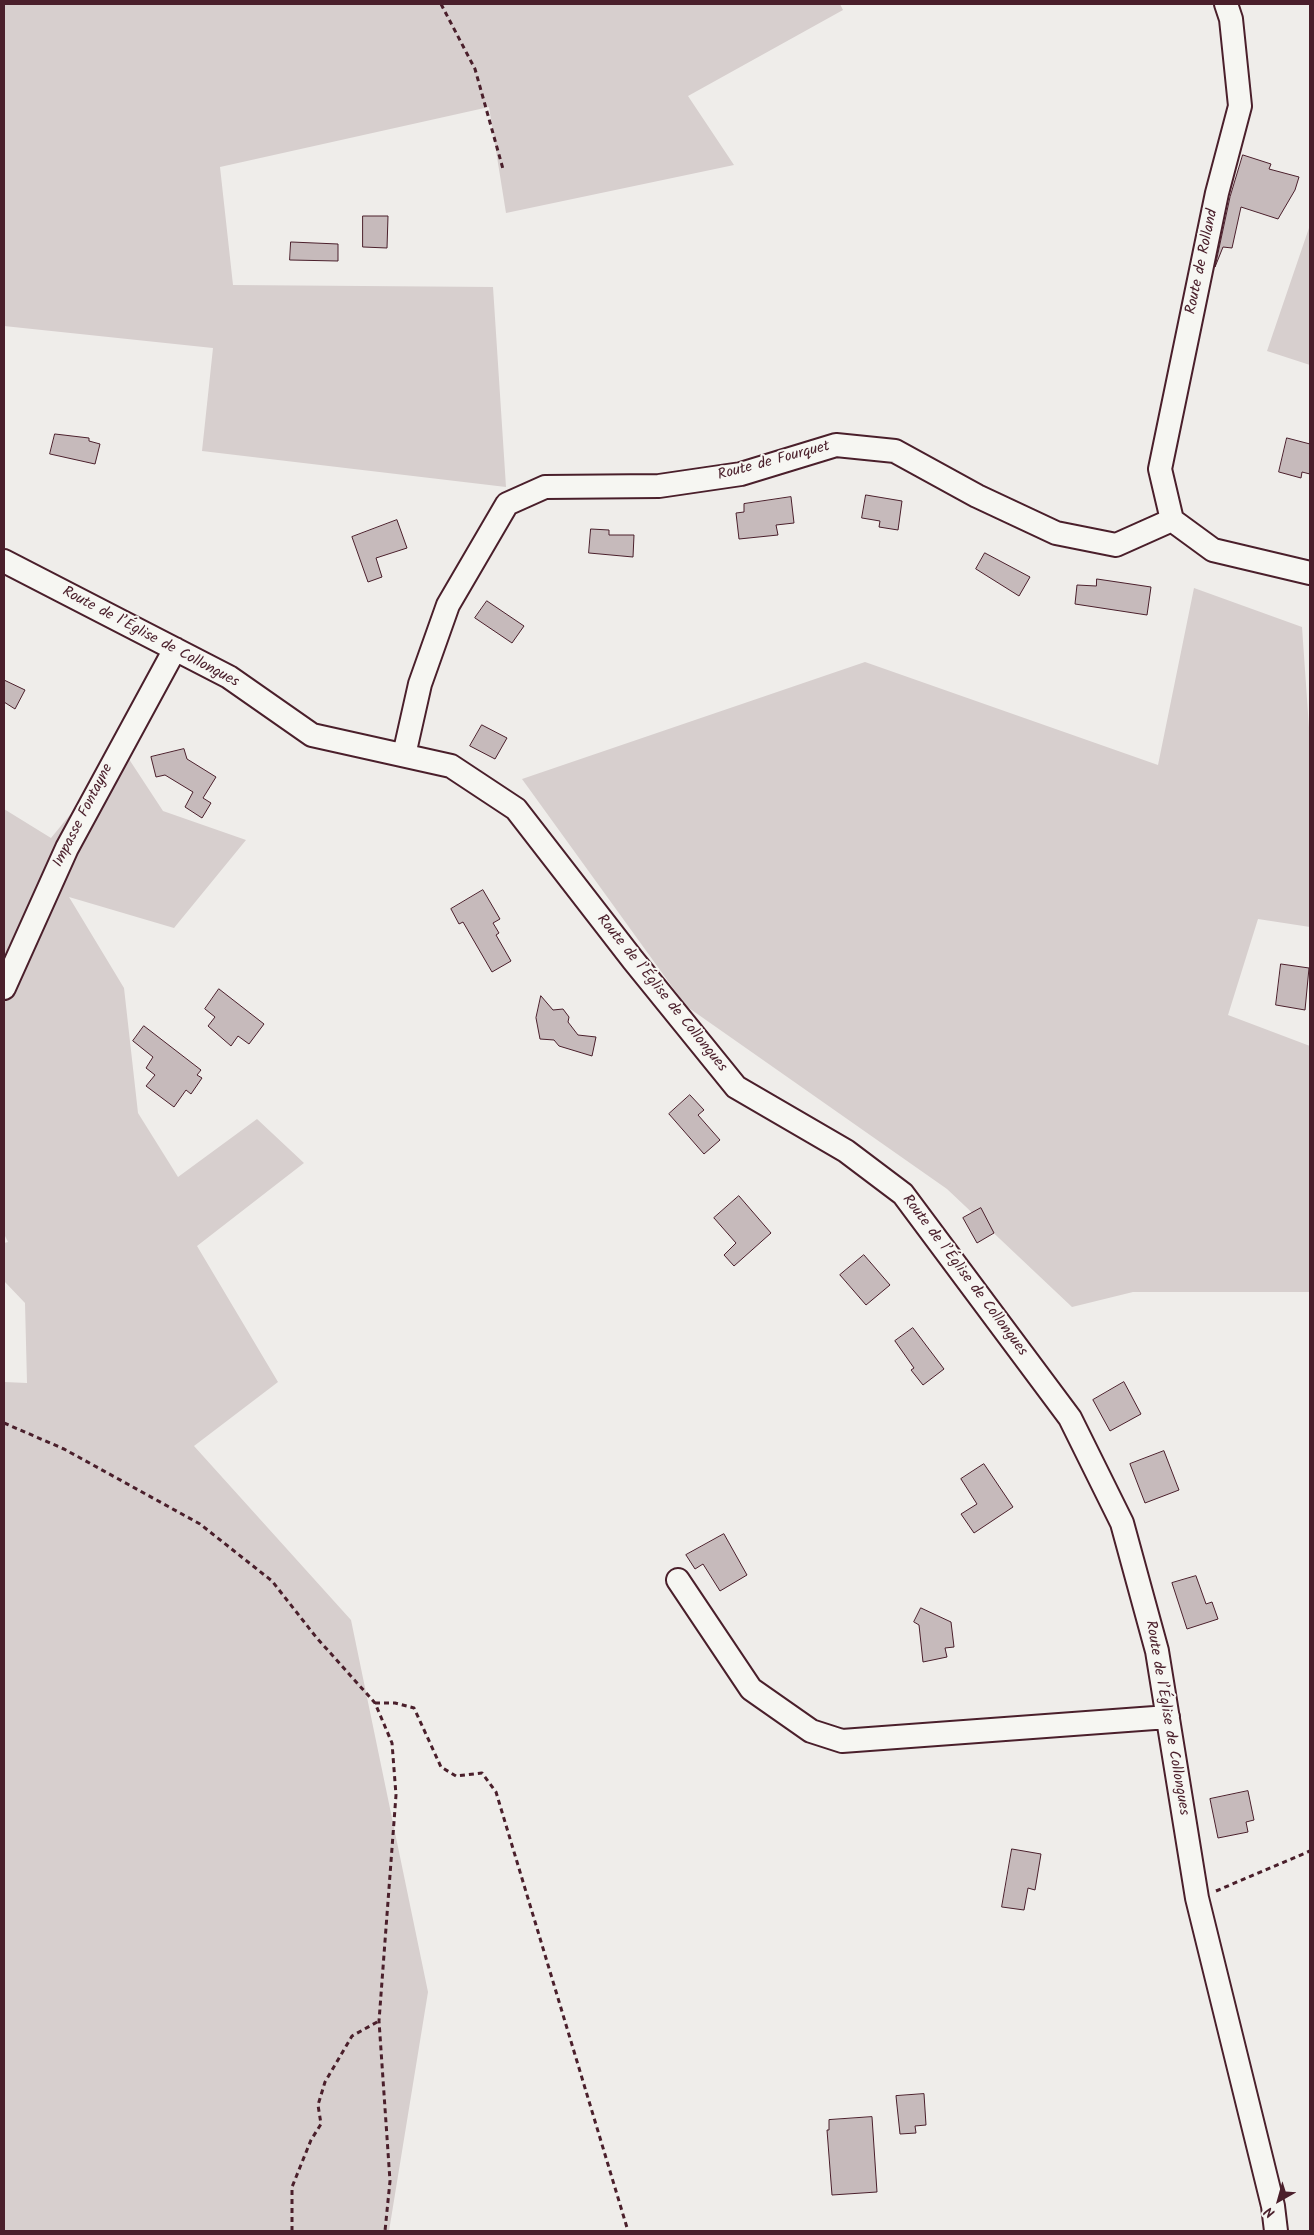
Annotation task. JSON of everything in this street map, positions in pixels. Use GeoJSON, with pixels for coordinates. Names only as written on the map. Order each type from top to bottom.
{"type":"FeatureCollection","features":[{"type":"Feature","properties":{"kind":"street","name":"Route de Rolland"},"geometry":{"type":"LineString","coordinates":[[1172,520],[1160,469],[1217,193],[1240,106],[1231,19],[1226,4]]}},
{"type":"Feature","properties":{"kind":"street","name":"Route de Fourquet"},"geometry":{"type":"LineString","coordinates":[[404,756],[420,684],[448,606],[507,504],[545,487],[659,486],[741,474],[836,445],[895,451],[977,496],[1056,533],[1116,545],[1172,520]]}},
{"type":"Feature","properties":{"kind":"street"},"geometry":{"type":"LineString","coordinates":[[1172,520],[1213,550],[1310,573]]}},
{"type":"Feature","properties":{"kind":"street","name":"Route de l’Église de Collongues"},"geometry":{"type":"LineString","coordinates":[[4,561],[229,677],[312,735],[451,766],[516,809],[633,960],[736,1087],[846,1151],[903,1194],[1070,1418],[1122,1523],[1157,1651],[1197,1898],[1271,2197],[1276,2231]]}},
{"type":"Feature","properties":{"kind":"street","name":"Impasse Fontayne"},"geometry":{"type":"LineString","coordinates":[[4,988],[67,848],[175,649]]}},
{"type":"Feature","properties":{"kind":"street"},"geometry":{"type":"LineString","coordinates":[[678,1580],[752,1689],[811,1731],[842,1741],[1168,1717]]}},
{"type":"Feature","properties":{"kind":"path"},"geometry":{"type":"LineString","coordinates":[[441,4],[475,69],[503,169]]}},
{"type":"Feature","properties":{"kind":"path"},"geometry":{"type":"LineString","coordinates":[[4,1424],[64,1449],[200,1524],[272,1581],[316,1637],[375,1703],[392,1744],[396,1795],[379,2022],[390,2181],[385,2231]]}},
{"type":"Feature","properties":{"kind":"path"},"geometry":{"type":"LineString","coordinates":[[375,1703],[395,1702],[414,1708],[441,1767],[456,1776],[482,1773],[496,1792],[628,2231]]}},
{"type":"Feature","properties":{"kind":"path"},"geometry":{"type":"LineString","coordinates":[[1197,1898],[1310,1851]]}},
{"type":"Feature","properties":{"kind":"path"},"geometry":{"type":"LineString","coordinates":[[292,2231],[292,2187],[311,2140],[321,2124],[318,2105],[325,2082],[352,2036],[379,2022]]}},
{"type":"Feature","properties":{"kind":"shaded area"},"geometry":{"type":"Polygon","coordinates":[[[4,4],[840,4],[843,10],[688,96],[734,165],[506,213],[489,107],[220,167],[233,285],[493,287],[506,487],[202,451],[213,348],[4,326],[4,4]]]}},
{"type":"Feature","properties":{"kind":"shaded area"},"geometry":{"type":"Polygon","coordinates":[[[1310,225],[1310,365],[1267,351],[1310,225]]]}},
{"type":"Feature","properties":{"kind":"shaded area"},"geometry":{"type":"Polygon","coordinates":[[[1194,588],[1302,627],[1310,742],[1310,927],[1258,919],[1228,1015],[1310,1046],[1310,1292],[1133,1292],[1072,1307],[947,1189],[686,1006],[522,779],[865,662],[1158,765],[1194,588]]]}},
{"type":"Feature","properties":{"kind":"shaded area"},"geometry":{"type":"Polygon","coordinates":[[[123,750],[163,811],[246,840],[174,928],[69,897],[124,988],[138,1113],[178,1177],[257,1119],[304,1163],[197,1246],[278,1382],[194,1446],[351,1620],[428,1992],[389,2231],[4,2231],[4,1382],[27,1383],[25,1303],[4,1281],[4,1243],[8,1242],[4,1234],[4,809],[51,838],[123,750]]]}},
{"type":"Feature","properties":{"kind":"building"},"geometry":{"type":"Polygon","coordinates":[[[1243,155],[1271,164],[1269,169],[1299,177],[1295,190],[1278,219],[1241,207],[1232,248],[1223,247],[1215,267],[1230,197],[1243,155]]]}},
{"type":"Feature","properties":{"kind":"building"},"geometry":{"type":"Polygon","coordinates":[[[363,216],[388,216],[387,248],[363,247],[363,216]]]}},
{"type":"Feature","properties":{"kind":"building"},"geometry":{"type":"Polygon","coordinates":[[[291,242],[338,244],[338,261],[290,260],[291,242]]]}},
{"type":"Feature","properties":{"kind":"building"},"geometry":{"type":"Polygon","coordinates":[[[55,434],[89,438],[89,441],[100,444],[95,464],[50,454],[55,434]]]}},
{"type":"Feature","properties":{"kind":"building"},"geometry":{"type":"Polygon","coordinates":[[[1287,438],[1310,444],[1310,474],[1302,472],[1301,478],[1279,472],[1287,438]]]}},
{"type":"Feature","properties":{"kind":"building"},"geometry":{"type":"Polygon","coordinates":[[[866,495],[902,501],[898,530],[879,527],[880,521],[862,518],[866,495]]]}},
{"type":"Feature","properties":{"kind":"building"},"geometry":{"type":"Polygon","coordinates":[[[791,497],[794,523],[776,525],[778,535],[739,539],[736,513],[744,512],[744,504],[791,497]]]}},
{"type":"Feature","properties":{"kind":"building"},"geometry":{"type":"Polygon","coordinates":[[[397,520],[407,548],[376,558],[382,577],[368,582],[352,537],[397,520]]]}},
{"type":"Feature","properties":{"kind":"building"},"geometry":{"type":"Polygon","coordinates":[[[591,529],[609,530],[609,535],[634,535],[633,557],[589,553],[591,529]]]}},
{"type":"Feature","properties":{"kind":"building"},"geometry":{"type":"Polygon","coordinates":[[[985,553],[1030,577],[1019,596],[976,569],[985,553]]]}},
{"type":"Feature","properties":{"kind":"building"},"geometry":{"type":"Polygon","coordinates":[[[1097,579],[1151,587],[1147,615],[1075,604],[1077,585],[1096,586],[1097,579]]]}},
{"type":"Feature","properties":{"kind":"building"},"geometry":{"type":"Polygon","coordinates":[[[487,601],[524,626],[512,643],[475,618],[487,601]]]}},
{"type":"Feature","properties":{"kind":"building"},"geometry":{"type":"Polygon","coordinates":[[[4,680],[25,690],[15,709],[4,702],[4,680]]]}},
{"type":"Feature","properties":{"kind":"building"},"geometry":{"type":"Polygon","coordinates":[[[482,725],[507,738],[495,759],[470,746],[482,725]]]}},
{"type":"Feature","properties":{"kind":"building"},"geometry":{"type":"Polygon","coordinates":[[[184,749],[187,759],[216,777],[203,798],[211,803],[202,818],[185,807],[193,792],[165,775],[156,777],[151,757],[184,749]]]}},
{"type":"Feature","properties":{"kind":"building"},"geometry":{"type":"Polygon","coordinates":[[[483,890],[500,919],[493,923],[499,933],[496,935],[511,961],[492,972],[463,922],[459,924],[451,909],[483,890]]]}},
{"type":"Feature","properties":{"kind":"building"},"geometry":{"type":"Polygon","coordinates":[[[1281,964],[1309,968],[1305,1010],[1276,1005],[1281,964]]]}},
{"type":"Feature","properties":{"kind":"building"},"geometry":{"type":"Polygon","coordinates":[[[219,989],[264,1024],[249,1044],[238,1036],[231,1046],[208,1026],[215,1017],[205,1009],[219,989]]]}},
{"type":"Feature","properties":{"kind":"building"},"geometry":{"type":"Polygon","coordinates":[[[541,996],[553,1010],[563,1009],[569,1017],[568,1022],[578,1035],[596,1037],[592,1056],[559,1046],[554,1040],[540,1039],[536,1018],[541,996]]]}},
{"type":"Feature","properties":{"kind":"building"},"geometry":{"type":"Polygon","coordinates":[[[144,1026],[201,1070],[197,1075],[202,1078],[191,1094],[186,1090],[174,1107],[146,1086],[155,1075],[146,1068],[153,1057],[133,1041],[144,1026]]]}},
{"type":"Feature","properties":{"kind":"building"},"geometry":{"type":"Polygon","coordinates":[[[690,1095],[704,1110],[698,1115],[720,1140],[704,1154],[669,1114],[690,1095]]]}},
{"type":"Feature","properties":{"kind":"building"},"geometry":{"type":"Polygon","coordinates":[[[739,1196],[771,1233],[734,1266],[724,1255],[736,1243],[714,1218],[739,1196]]]}},
{"type":"Feature","properties":{"kind":"building"},"geometry":{"type":"Polygon","coordinates":[[[981,1208],[994,1233],[977,1243],[963,1218],[981,1208]]]}},
{"type":"Feature","properties":{"kind":"building"},"geometry":{"type":"Polygon","coordinates":[[[864,1255],[890,1285],[866,1305],[840,1275],[864,1255]]]}},
{"type":"Feature","properties":{"kind":"building"},"geometry":{"type":"Polygon","coordinates":[[[913,1328],[944,1369],[923,1385],[911,1370],[914,1368],[895,1341],[913,1328]]]}},
{"type":"Feature","properties":{"kind":"building"},"geometry":{"type":"Polygon","coordinates":[[[1124,1382],[1141,1414],[1110,1431],[1093,1400],[1124,1382]]]}},
{"type":"Feature","properties":{"kind":"building"},"geometry":{"type":"Polygon","coordinates":[[[1164,1451],[1179,1490],[1145,1503],[1130,1464],[1164,1451]]]}},
{"type":"Feature","properties":{"kind":"building"},"geometry":{"type":"Polygon","coordinates":[[[984,1464],[1013,1507],[974,1533],[961,1514],[977,1504],[961,1479],[984,1464]]]}},
{"type":"Feature","properties":{"kind":"building"},"geometry":{"type":"Polygon","coordinates":[[[724,1534],[747,1575],[720,1591],[703,1564],[695,1569],[686,1555],[724,1534]]]}},
{"type":"Feature","properties":{"kind":"building"},"geometry":{"type":"Polygon","coordinates":[[[1196,1576],[1206,1604],[1212,1602],[1218,1619],[1187,1629],[1172,1583],[1196,1576]]]}},
{"type":"Feature","properties":{"kind":"building"},"geometry":{"type":"Polygon","coordinates":[[[921,1608],[951,1622],[954,1647],[945,1648],[947,1657],[923,1662],[919,1625],[914,1622],[921,1608]]]}},
{"type":"Feature","properties":{"kind":"building"},"geometry":{"type":"Polygon","coordinates":[[[1248,1791],[1254,1820],[1246,1822],[1248,1832],[1218,1838],[1210,1799],[1248,1791]]]}},
{"type":"Feature","properties":{"kind":"building"},"geometry":{"type":"Polygon","coordinates":[[[1012,1849],[1041,1854],[1035,1890],[1028,1888],[1024,1910],[1002,1907],[1012,1849]]]}},
{"type":"Feature","properties":{"kind":"building"},"geometry":{"type":"Polygon","coordinates":[[[924,2094],[926,2125],[915,2126],[916,2133],[900,2134],[896,2096],[924,2094]]]}},
{"type":"Feature","properties":{"kind":"building"},"geometry":{"type":"Polygon","coordinates":[[[872,2117],[877,2192],[832,2195],[827,2130],[829,2130],[829,2120],[872,2117]]]}}]}
